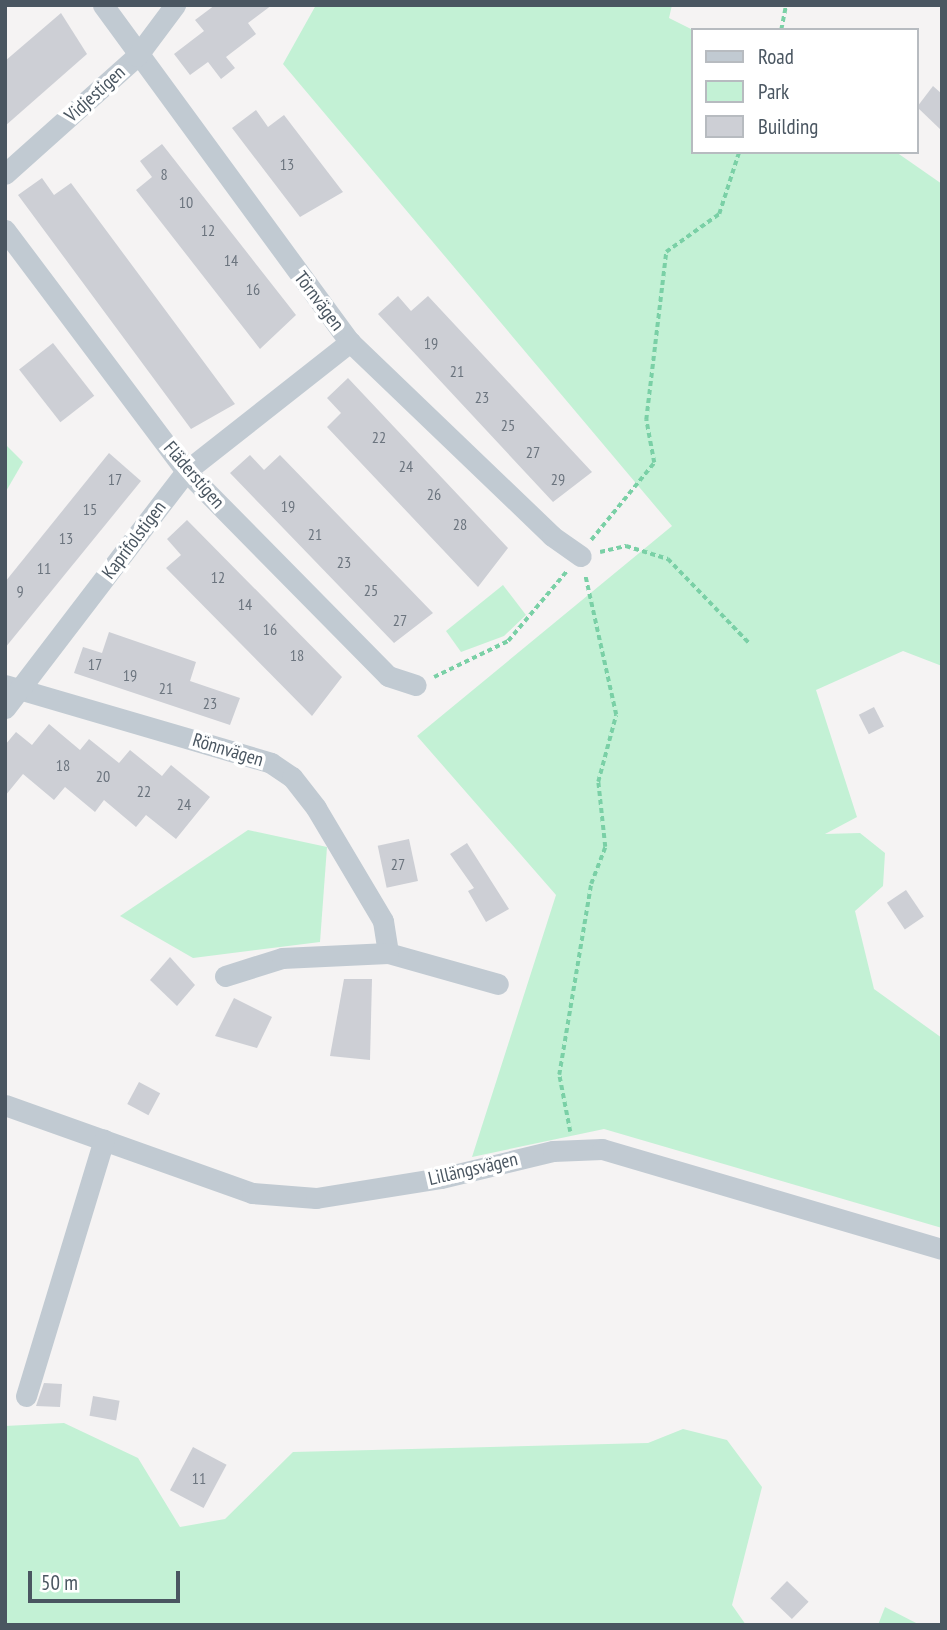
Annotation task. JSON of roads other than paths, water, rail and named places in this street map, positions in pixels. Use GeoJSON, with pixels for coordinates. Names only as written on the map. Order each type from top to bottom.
{"type":"FeatureCollection","features":[{"type":"Feature","properties":{"kind":"street","name":"Törnvägen"},"geometry":{"type":"LineString","coordinates":[[103,5],[137,56],[350,342],[581,556]]}},
{"type":"Feature","properties":{"kind":"street","name":"Vidjestigen"},"geometry":{"type":"LineString","coordinates":[[5,174],[137,56],[175,5]]}},
{"type":"Feature","properties":{"kind":"street","name":"Fläderstigen"},"geometry":{"type":"LineString","coordinates":[[5,230],[186,471],[388,676],[416,685]]}},
{"type":"Feature","properties":{"kind":"street","name":"Kaprifolstigen"},"geometry":{"type":"LineString","coordinates":[[5,708],[13,687],[186,471],[350,342]]}},
{"type":"Feature","properties":{"kind":"street","name":"Rönnvägen"},"geometry":{"type":"LineString","coordinates":[[13,687],[271,763],[292,777],[383,921],[387,953]]}},
{"type":"Feature","properties":{"kind":"street"},"geometry":{"type":"LineString","coordinates":[[225,976],[282,958],[387,953],[498,984]]}},
{"type":"Feature","properties":{"kind":"street","name":"Lillängsvägen"},"geometry":{"type":"LineString","coordinates":[[5,1105],[252,1193],[316,1198],[577,1150],[601,1149],[942,1249]]}},
{"type":"Feature","properties":{"kind":"street"},"geometry":{"type":"LineString","coordinates":[[26,1396],[104,1140]]}}]}
